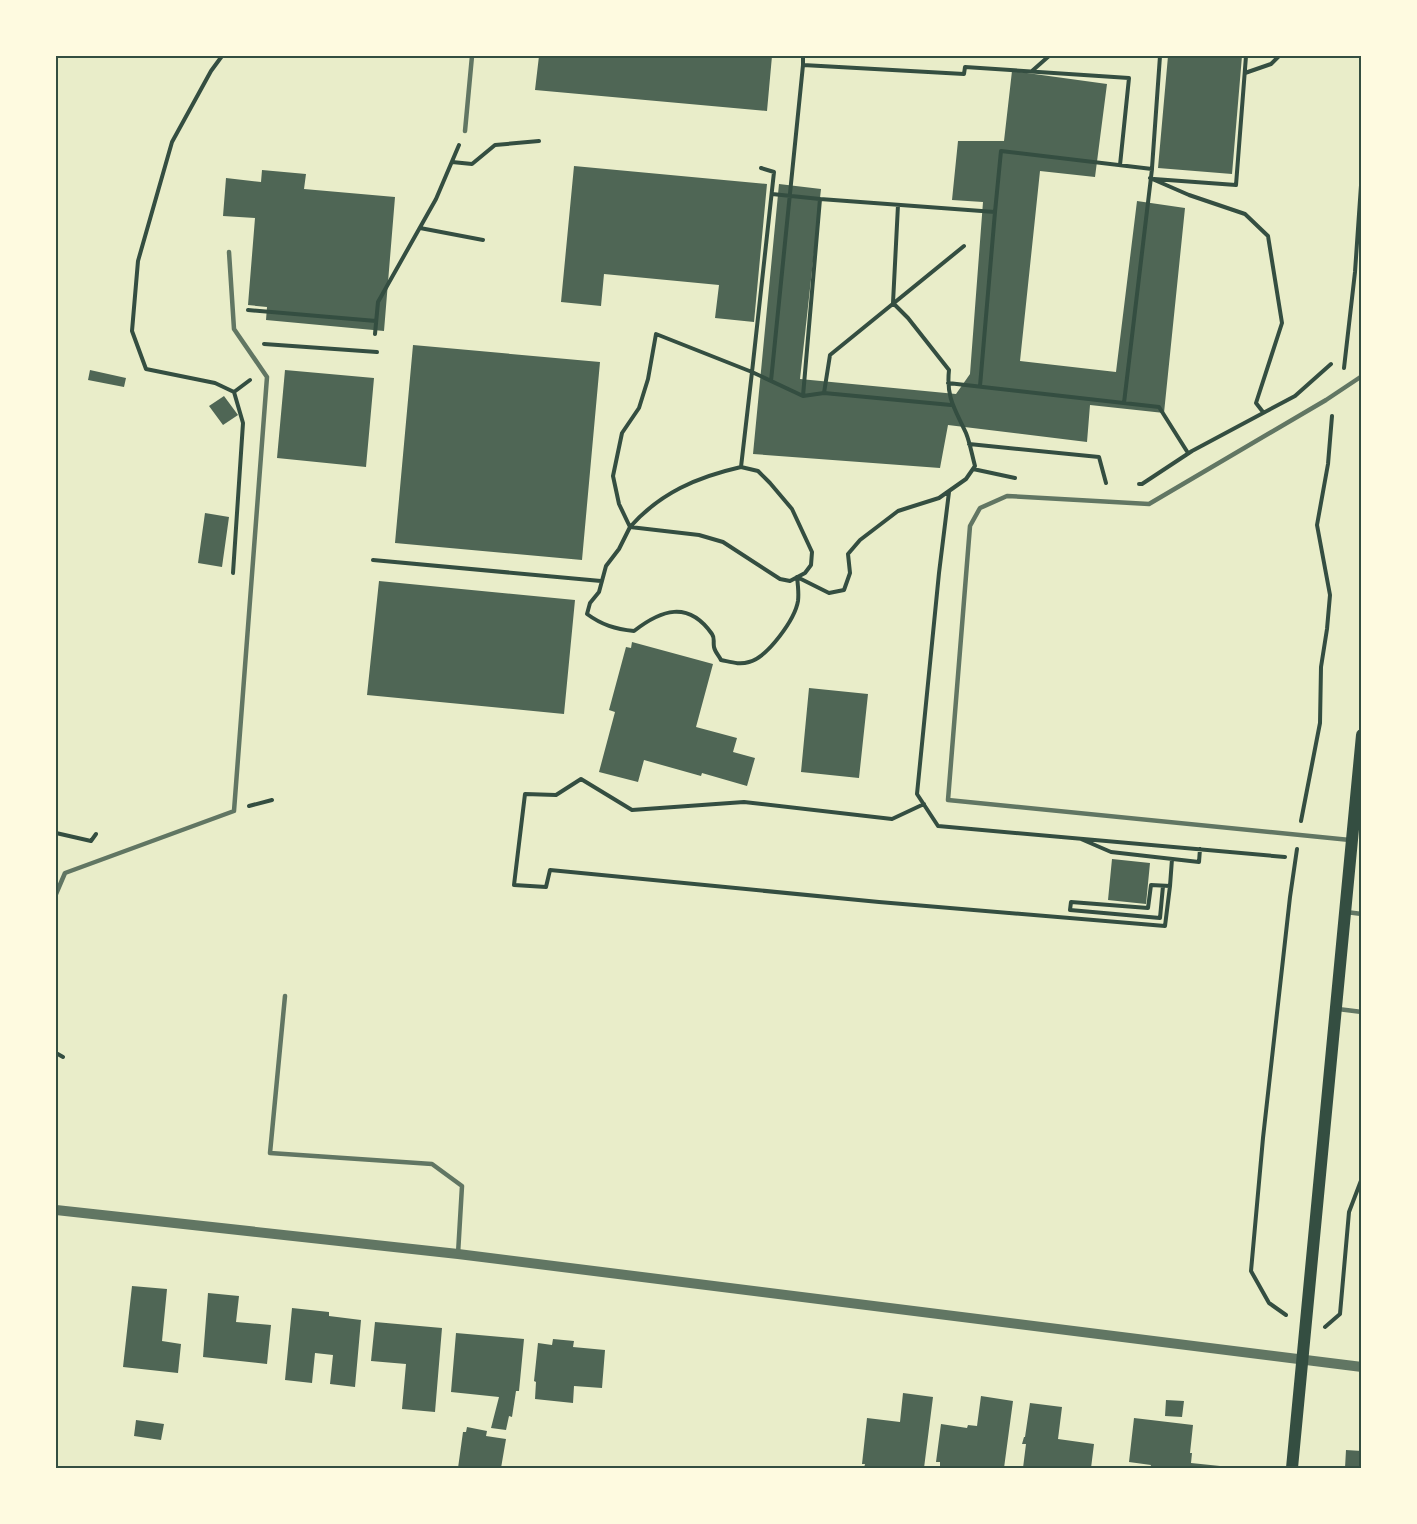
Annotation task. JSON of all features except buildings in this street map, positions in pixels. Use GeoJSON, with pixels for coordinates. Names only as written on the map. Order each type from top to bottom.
{"type":"FeatureCollection","features":[{"type":"Feature","properties":{"kind":"main road"},"geometry":{"type":"LineString","coordinates":[[1292,1468],[1362,735]]}},
{"type":"Feature","properties":{"kind":"street"},"geometry":{"type":"LineString","coordinates":[[56,1210],[458,1254],[1362,1367]]}},
{"type":"Feature","properties":{"kind":"lane"},"geometry":{"type":"LineString","coordinates":[[465,131],[472,56]]}},
{"type":"Feature","properties":{"kind":"lane"},"geometry":{"type":"LineString","coordinates":[[56,894],[65,873],[234,811],[267,377],[234,329],[229,252]]}},
{"type":"Feature","properties":{"kind":"lane"},"geometry":{"type":"LineString","coordinates":[[1352,840],[948,800],[970,526],[980,508],[1007,496],[1149,504],[1362,376]]}},
{"type":"Feature","properties":{"kind":"lane"},"geometry":{"type":"LineString","coordinates":[[1345,912],[1362,914]]}},
{"type":"Feature","properties":{"kind":"lane"},"geometry":{"type":"LineString","coordinates":[[285,996],[270,1153],[432,1164],[462,1186],[458,1254]]}},
{"type":"Feature","properties":{"kind":"lane"},"geometry":{"type":"LineString","coordinates":[[1336,1009],[1362,1012]]}},
{"type":"Feature","properties":{"kind":"path"},"geometry":{"type":"LineString","coordinates":[[222,56],[211,71],[172,142],[138,261],[132,331],[146,369],[215,383],[234,392],[243,423],[233,574]]}},
{"type":"Feature","properties":{"kind":"path"},"geometry":{"type":"LineString","coordinates":[[771,381],[803,56]]}},
{"type":"Feature","properties":{"kind":"path"},"geometry":{"type":"LineString","coordinates":[[1031,71],[1049,56]]}},
{"type":"Feature","properties":{"kind":"path"},"geometry":{"type":"LineString","coordinates":[[1124,404],[1152,169],[1160,56]]}},
{"type":"Feature","properties":{"kind":"path"},"geometry":{"type":"LineString","coordinates":[[1150,178],[1236,186],[1246,56]]}},
{"type":"Feature","properties":{"kind":"path"},"geometry":{"type":"LineString","coordinates":[[1245,73],[1271,64],[1279,56]]}},
{"type":"Feature","properties":{"kind":"path"},"geometry":{"type":"LineString","coordinates":[[803,65],[964,74],[965,67],[1129,78],[1120,165]]}},
{"type":"Feature","properties":{"kind":"path"},"geometry":{"type":"LineString","coordinates":[[375,334],[378,302],[436,199],[465,131]]}},
{"type":"Feature","properties":{"kind":"path"},"geometry":{"type":"LineString","coordinates":[[452,162],[472,164],[495,145],[538,141]]}},
{"type":"Feature","properties":{"kind":"path"},"geometry":{"type":"LineString","coordinates":[[980,386],[1001,151],[1152,169]]}},
{"type":"Feature","properties":{"kind":"path"},"geometry":{"type":"LineString","coordinates":[[741,467],[774,172],[761,168]]}},
{"type":"Feature","properties":{"kind":"path"},"geometry":{"type":"LineString","coordinates":[[1362,171],[1355,272],[1342,383],[1332,411],[1328,464],[1317,525],[1330,596],[1321,667],[1320,723],[1290,897],[1263,1138],[1251,1271],[1269,1303],[1306,1329],[1326,1327],[1340,1314],[1349,1212],[1362,1178]]}},
{"type":"Feature","properties":{"kind":"path"},"geometry":{"type":"LineString","coordinates":[[1150,178],[1189,195],[1245,214],[1268,236],[1282,323],[1256,403],[1263,412]]}},
{"type":"Feature","properties":{"kind":"path"},"geometry":{"type":"LineString","coordinates":[[772,194],[995,212]]}},
{"type":"Feature","properties":{"kind":"path"},"geometry":{"type":"LineString","coordinates":[[803,396],[820,199]]}},
{"type":"Feature","properties":{"kind":"path"},"geometry":{"type":"LineString","coordinates":[[797,577],[829,593],[844,590],[850,573],[848,554],[860,540],[898,511],[939,498],[966,479],[975,466],[969,444],[951,405],[949,370],[908,318],[893,303],[898,205]]}},
{"type":"Feature","properties":{"kind":"path"},"geometry":{"type":"LineString","coordinates":[[420,228],[483,240]]}},
{"type":"Feature","properties":{"kind":"path"},"geometry":{"type":"LineString","coordinates":[[824,393],[830,355],[964,246]]}},
{"type":"Feature","properties":{"kind":"path"},"geometry":{"type":"LineString","coordinates":[[232,309],[376,321]]}},
{"type":"Feature","properties":{"kind":"path"},"geometry":{"type":"LineString","coordinates":[[630,527],[619,504],[613,476],[622,433],[639,408],[642,399],[656,334],[752,372],[803,396],[824,393],[951,405]]}},
{"type":"Feature","properties":{"kind":"path"},"geometry":{"type":"LineString","coordinates":[[243,342],[377,352]]}},
{"type":"Feature","properties":{"kind":"path"},"geometry":{"type":"LineString","coordinates":[[1130,484],[1142,484],[1188,453],[1295,396],[1331,364]]}},
{"type":"Feature","properties":{"kind":"path"},"geometry":{"type":"LineString","coordinates":[[234,392],[262,370]]}},
{"type":"Feature","properties":{"kind":"path"},"geometry":{"type":"LineString","coordinates":[[948,382],[1159,407],[1188,453]]}},
{"type":"Feature","properties":{"kind":"path"},"geometry":{"type":"LineString","coordinates":[[969,444],[1099,458],[1106,483],[1095,483]]}},
{"type":"Feature","properties":{"kind":"path"},"geometry":{"type":"LineString","coordinates":[[630,527],[699,536],[723,542],[780,579],[790,581],[797,577],[805,573],[811,565],[812,552],[792,509],[758,471],[741,467],[710,474],[670,493],[641,515],[630,527],[619,549],[606,566],[599,592],[590,603],[587,614],[598,622],[614,628],[634,631],[664,612],[684,612],[702,622],[714,636],[714,648],[721,660],[737,664],[752,662],[773,645],[798,604],[797,577]]}},
{"type":"Feature","properties":{"kind":"path"},"geometry":{"type":"LineString","coordinates":[[972,469],[1016,478]]}},
{"type":"Feature","properties":{"kind":"path"},"geometry":{"type":"LineString","coordinates":[[949,491],[917,794],[938,825],[1286,857]]}},
{"type":"Feature","properties":{"kind":"path"},"geometry":{"type":"LineString","coordinates":[[373,560],[601,581]]}},
{"type":"Feature","properties":{"kind":"path"},"geometry":{"type":"LineString","coordinates":[[924,804],[892,819],[744,802],[632,810],[581,779],[556,795],[525,794],[514,885],[546,887],[550,870],[879,902],[1166,926],[1173,859]]}},
{"type":"Feature","properties":{"kind":"path"},"geometry":{"type":"LineString","coordinates":[[56,833],[91,841],[96,834]]}},
{"type":"Feature","properties":{"kind":"path"},"geometry":{"type":"LineString","coordinates":[[1077,837],[1111,852],[1199,862],[1200,849]]}},
{"type":"Feature","properties":{"kind":"path"},"geometry":{"type":"LineString","coordinates":[[1162,886],[1160,918],[1070,910],[1071,902],[1148,908],[1151,885],[1170,886]]}},
{"type":"Feature","properties":{"kind":"path"},"geometry":{"type":"LineString","coordinates":[[56,1053],[63,1057]]}}]}
